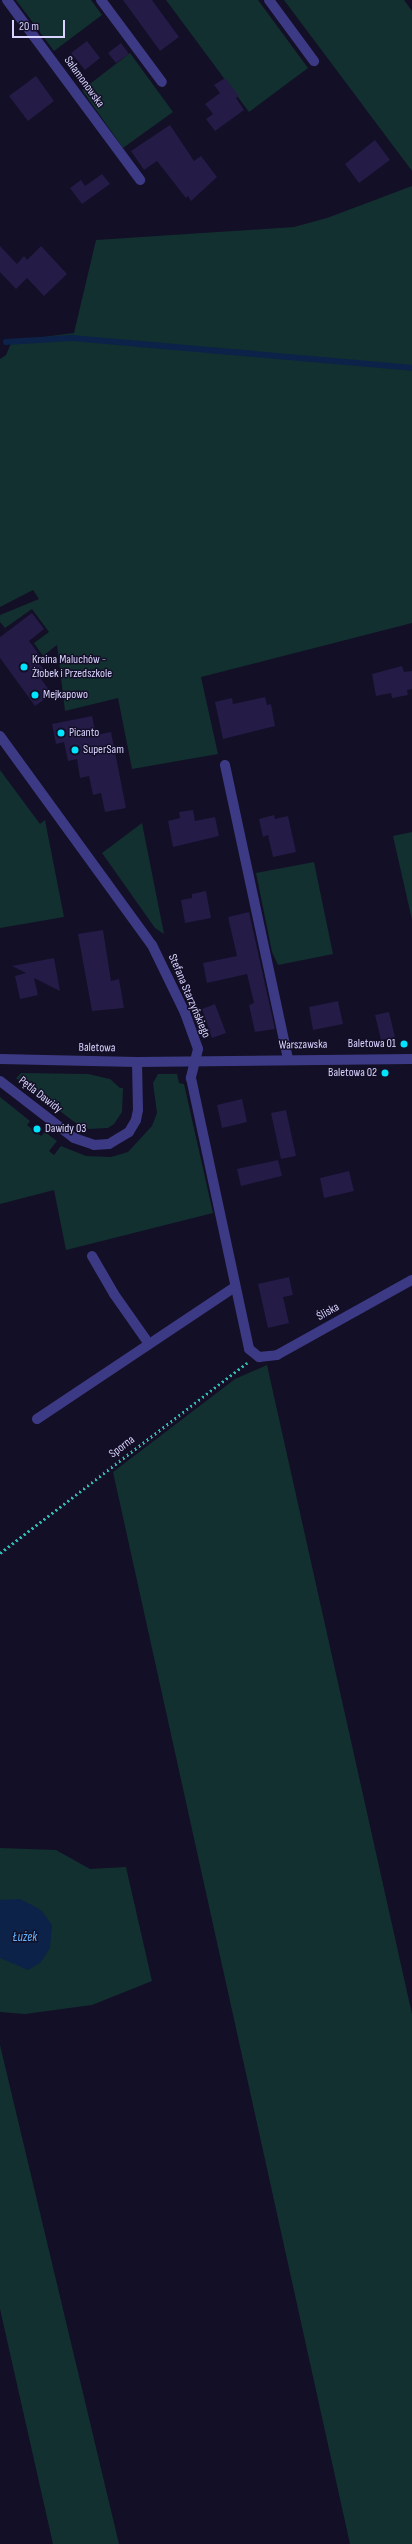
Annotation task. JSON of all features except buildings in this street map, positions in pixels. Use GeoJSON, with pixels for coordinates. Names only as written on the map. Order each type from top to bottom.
{"type":"FeatureCollection","features":[{"type":"Feature","properties":{"kind":"street","name":"Salamonowska"},"geometry":{"type":"LineString","coordinates":[[7,0],[140,180]]}},
{"type":"Feature","properties":{"kind":"street"},"geometry":{"type":"LineString","coordinates":[[101,0],[162,82]]}},
{"type":"Feature","properties":{"kind":"street"},"geometry":{"type":"LineString","coordinates":[[269,0],[314,61]]}},
{"type":"Feature","properties":{"kind":"street","name":"Stefana Starzyńskiego"},"geometry":{"type":"LineString","coordinates":[[0,736],[152,945],[196,1044],[191,1078],[247,1343],[254,1355]]}},
{"type":"Feature","properties":{"kind":"street"},"geometry":{"type":"LineString","coordinates":[[225,766],[288,1058]]}},
{"type":"Feature","properties":{"kind":"street","name":"Warszawska"},"geometry":{"type":"LineString","coordinates":[[194,1060],[288,1058],[412,1059]]}},
{"type":"Feature","properties":{"kind":"street","name":"Baletowa"},"geometry":{"type":"LineString","coordinates":[[0,1059],[137,1062],[194,1060]]}},
{"type":"Feature","properties":{"kind":"street","name":"Pętla Dawidy"},"geometry":{"type":"LineString","coordinates":[[0,1080],[74,1138],[94,1146],[109,1144],[129,1132],[136,1120],[138,1110],[137,1062]]}},
{"type":"Feature","properties":{"kind":"street"},"geometry":{"type":"LineString","coordinates":[[92,1256],[114,1294],[149,1344]]}},
{"type":"Feature","properties":{"kind":"street","name":"Śliska"},"geometry":{"type":"LineString","coordinates":[[254,1355],[265,1358],[277,1355],[412,1280]]}},
{"type":"Feature","properties":{"kind":"street"},"geometry":{"type":"LineString","coordinates":[[37,1419],[235,1287]]}},
{"type":"Feature","properties":{"kind":"path","name":"Sporna"},"geometry":{"type":"LineString","coordinates":[[0,1553],[240,1370],[254,1355]]}},
{"type":"Feature","properties":{"kind":"green space"},"geometry":{"type":"Polygon","coordinates":[[[16,0],[91,0],[102,15],[54,51],[16,0]]]}},
{"type":"Feature","properties":{"kind":"green space"},"geometry":{"type":"Polygon","coordinates":[[[166,0],[258,0],[308,68],[249,112],[166,0]]]}},
{"type":"Feature","properties":{"kind":"green space"},"geometry":{"type":"Polygon","coordinates":[[[284,0],[404,0],[412,11],[412,171],[284,0]]]}},
{"type":"Feature","properties":{"kind":"green space"},"geometry":{"type":"Polygon","coordinates":[[[130,53],[173,112],[123,148],[82,90],[130,53]]]}},
{"type":"Feature","properties":{"kind":"green space"},"geometry":{"type":"Polygon","coordinates":[[[412,186],[412,623],[201,677],[218,754],[132,769],[118,698],[65,711],[57,645],[43,656],[34,643],[49,632],[32,609],[5,628],[0,622],[0,615],[39,599],[33,590],[0,607],[0,359],[6,355],[12,341],[74,333],[96,240],[294,227],[327,218],[412,186]]]}},
{"type":"Feature","properties":{"kind":"green space"},"geometry":{"type":"Polygon","coordinates":[[[0,770],[40,824],[45,820],[64,917],[0,928],[0,770]]]}},
{"type":"Feature","properties":{"kind":"green space"},"geometry":{"type":"Polygon","coordinates":[[[142,823],[164,934],[155,928],[102,853],[142,823]]]}},
{"type":"Feature","properties":{"kind":"green space"},"geometry":{"type":"Polygon","coordinates":[[[412,832],[412,920],[393,836],[412,832]]]}},
{"type":"Feature","properties":{"kind":"green space"},"geometry":{"type":"Polygon","coordinates":[[[314,862],[333,954],[278,965],[272,952],[256,873],[314,862]]]}},
{"type":"Feature","properties":{"kind":"green space"},"geometry":{"type":"Polygon","coordinates":[[[21,1073],[88,1074],[110,1079],[120,1088],[123,1088],[122,1112],[114,1124],[108,1128],[89,1129],[77,1124],[16,1078],[21,1073]]]}},
{"type":"Feature","properties":{"kind":"green space"},"geometry":{"type":"Polygon","coordinates":[[[158,1074],[177,1074],[179,1083],[184,1084],[213,1213],[66,1250],[54,1190],[0,1204],[0,1097],[30,1121],[27,1125],[41,1136],[45,1132],[57,1141],[49,1151],[54,1155],[61,1146],[86,1156],[111,1157],[128,1152],[152,1126],[157,1113],[153,1083],[158,1074]]]}},
{"type":"Feature","properties":{"kind":"green space"},"geometry":{"type":"Polygon","coordinates":[[[267,1365],[412,2014],[412,2544],[350,2544],[113,1472],[235,1379],[267,1365]]]}},
{"type":"Feature","properties":{"kind":"green space"},"geometry":{"type":"Polygon","coordinates":[[[0,1848],[56,1850],[90,1869],[126,1867],[152,1981],[92,2005],[25,2014],[0,2012],[0,1848]]]}},
{"type":"Feature","properties":{"kind":"green space"},"geometry":{"type":"Polygon","coordinates":[[[0,2045],[119,2544],[53,2544],[0,2309],[0,2045]]]}},
{"type":"Feature","properties":{"kind":"water","name":"Łużek"},"geometry":{"type":"Polygon","coordinates":[[[20,1899],[41,1910],[52,1925],[50,1948],[40,1963],[28,1970],[0,1958],[0,1900],[20,1899]]]}},
{"type":"Feature","properties":{"kind":"waterway"},"geometry":{"type":"LineString","coordinates":[[6,342],[72,338],[412,368]]}},
{"type":"Feature","properties":{"kind":"place","name":"Kraina Maluchów - Żłobek i Przedszkole"},"geometry":{"type":"Point","coordinates":[24,667]}},
{"type":"Feature","properties":{"kind":"place","name":"Mejkapowo"},"geometry":{"type":"Point","coordinates":[35,695]}},
{"type":"Feature","properties":{"kind":"place","name":"Picanto"},"geometry":{"type":"Point","coordinates":[61,733]}},
{"type":"Feature","properties":{"kind":"place","name":"SuperSam"},"geometry":{"type":"Point","coordinates":[75,750]}},
{"type":"Feature","properties":{"kind":"place","name":"Baletowa 01"},"geometry":{"type":"Point","coordinates":[404,1044]}},
{"type":"Feature","properties":{"kind":"place","name":"Baletowa 02"},"geometry":{"type":"Point","coordinates":[385,1073]}},
{"type":"Feature","properties":{"kind":"place","name":"Dawidy 03"},"geometry":{"type":"Point","coordinates":[37,1129]}}]}
